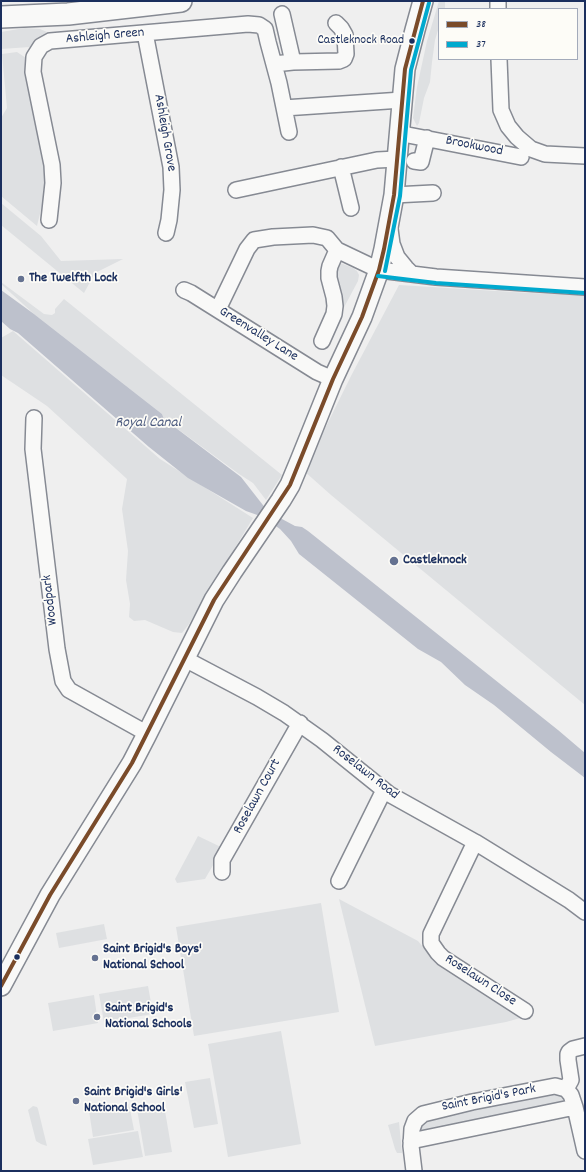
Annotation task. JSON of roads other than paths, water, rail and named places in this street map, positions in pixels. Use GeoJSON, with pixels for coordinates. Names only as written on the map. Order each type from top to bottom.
{"type":"FeatureCollection","features":[{"type":"Feature","properties":{"kind":"highway"},"geometry":{"type":"LineString","coordinates":[[1,17],[68,14],[181,1]]}},
{"type":"Feature","properties":{"kind":"main road"},"geometry":{"type":"LineString","coordinates":[[1,986],[50,895],[129,768],[148,734],[214,600],[286,491],[300,461],[333,379],[362,317],[379,270],[394,195],[405,160],[399,131],[405,69],[414,30],[423,1]]}},
{"type":"Feature","properties":{"kind":"street"},"geometry":{"type":"LineString","coordinates":[[282,14],[293,62]]}},
{"type":"Feature","properties":{"kind":"street"},"geometry":{"type":"LineString","coordinates":[[274,64],[338,61],[344,59],[346,54],[345,35],[336,23]]}},
{"type":"Feature","properties":{"kind":"street","name":"Ashleigh Green"},"geometry":{"type":"LineString","coordinates":[[49,220],[53,183],[52,165],[33,72],[34,57],[41,46],[50,41],[248,24],[259,25],[265,29],[284,108],[288,132]]}},
{"type":"Feature","properties":{"kind":"street","name":"Ashleigh Grove"},"geometry":{"type":"LineString","coordinates":[[145,33],[171,166],[172,190],[166,233]]}},
{"type":"Feature","properties":{"kind":"street"},"geometry":{"type":"LineString","coordinates":[[499,60],[500,110],[508,126],[517,137],[531,149],[545,154],[585,156]]}},
{"type":"Feature","properties":{"kind":"street"},"geometry":{"type":"LineString","coordinates":[[284,108],[402,100]]}},
{"type":"Feature","properties":{"kind":"street","name":"Brookwood"},"geometry":{"type":"LineString","coordinates":[[399,131],[408,135],[427,138],[500,159],[521,157]]}},
{"type":"Feature","properties":{"kind":"street","name":"Brookwood"},"geometry":{"type":"LineString","coordinates":[[405,160],[421,162],[427,138]]}},
{"type":"Feature","properties":{"kind":"street"},"geometry":{"type":"LineString","coordinates":[[236,190],[377,160],[405,160]]}},
{"type":"Feature","properties":{"kind":"street"},"geometry":{"type":"LineString","coordinates":[[341,167],[352,208]]}},
{"type":"Feature","properties":{"kind":"street"},"geometry":{"type":"LineString","coordinates":[[394,195],[433,193]]}},
{"type":"Feature","properties":{"kind":"street"},"geometry":{"type":"LineString","coordinates":[[389,224],[392,244],[397,257],[412,274]]}},
{"type":"Feature","properties":{"kind":"street"},"geometry":{"type":"LineString","coordinates":[[221,303],[247,249],[254,240],[273,237],[313,235],[327,238],[338,250],[379,270],[436,277],[585,286]]}},
{"type":"Feature","properties":{"kind":"street"},"geometry":{"type":"LineString","coordinates":[[322,341],[334,314],[334,297],[329,278],[329,271],[338,250]]}},
{"type":"Feature","properties":{"kind":"street","name":"Greenvalley Lane"},"geometry":{"type":"LineString","coordinates":[[184,290],[317,372],[333,379]]}},
{"type":"Feature","properties":{"kind":"street","name":"Woodpark"},"geometry":{"type":"LineString","coordinates":[[34,418],[32,437],[33,454],[57,648],[63,681],[69,690],[148,734]]}},
{"type":"Feature","properties":{"kind":"street","name":"Roselawn Road"},"geometry":{"type":"LineString","coordinates":[[184,660],[257,697],[300,723],[394,797],[475,842],[585,912]]}},
{"type":"Feature","properties":{"kind":"street","name":"Roselawn Court"},"geometry":{"type":"LineString","coordinates":[[222,872],[222,860],[300,723]]}},
{"type":"Feature","properties":{"kind":"street"},"geometry":{"type":"LineString","coordinates":[[339,881],[384,790]]}},
{"type":"Feature","properties":{"kind":"street","name":"Roselawn Close"},"geometry":{"type":"LineString","coordinates":[[475,842],[431,934],[431,943],[443,958],[525,1011]]}},
{"type":"Feature","properties":{"kind":"street"},"geometry":{"type":"LineString","coordinates":[[585,1046],[572,1049],[568,1054],[571,1080],[566,1089],[571,1095],[575,1107],[585,1151]]}},
{"type":"Feature","properties":{"kind":"street","name":"Saint Brigid's Park"},"geometry":{"type":"LineString","coordinates":[[414,1171],[411,1141],[412,1129],[415,1121],[423,1114],[555,1086],[566,1089]]}},
{"type":"Feature","properties":{"kind":"street","name":"Saint Brigid's Park"},"geometry":{"type":"LineString","coordinates":[[411,1141],[575,1107]]}},
{"type":"Feature","properties":{"kind":"water","name":"Royal Canal"},"geometry":{"type":"Polygon","coordinates":[[[1,290],[162,414],[164,419],[241,477],[266,509],[295,526],[302,527],[308,531],[558,730],[585,753],[585,778],[494,705],[465,685],[441,662],[418,649],[299,554],[291,541],[280,529],[263,517],[246,511],[188,478],[149,447],[18,333],[10,329],[1,321],[1,290]]]}},
{"type":"Feature","properties":{"kind":"place","name":"Castleknock Road"},"geometry":{"type":"Point","coordinates":[412,41]}},
{"type":"Feature","properties":{"kind":"place","name":"The Twelfth Lock"},"geometry":{"type":"Point","coordinates":[21,279]}},
{"type":"Feature","properties":{"kind":"place","name":"Castleknock"},"geometry":{"type":"Point","coordinates":[394,561]}},
{"type":"Feature","properties":{"kind":"place","name":"Saint Brigid's Boys' National School"},"geometry":{"type":"Point","coordinates":[95,958]}},
{"type":"Feature","properties":{"kind":"place","name":"Saint Brigid's National Schools"},"geometry":{"type":"Point","coordinates":[97,1017]}},
{"type":"Feature","properties":{"kind":"place","name":"Saint Brigid's Girls' National School"},"geometry":{"type":"Point","coordinates":[76,1101]}}]}
